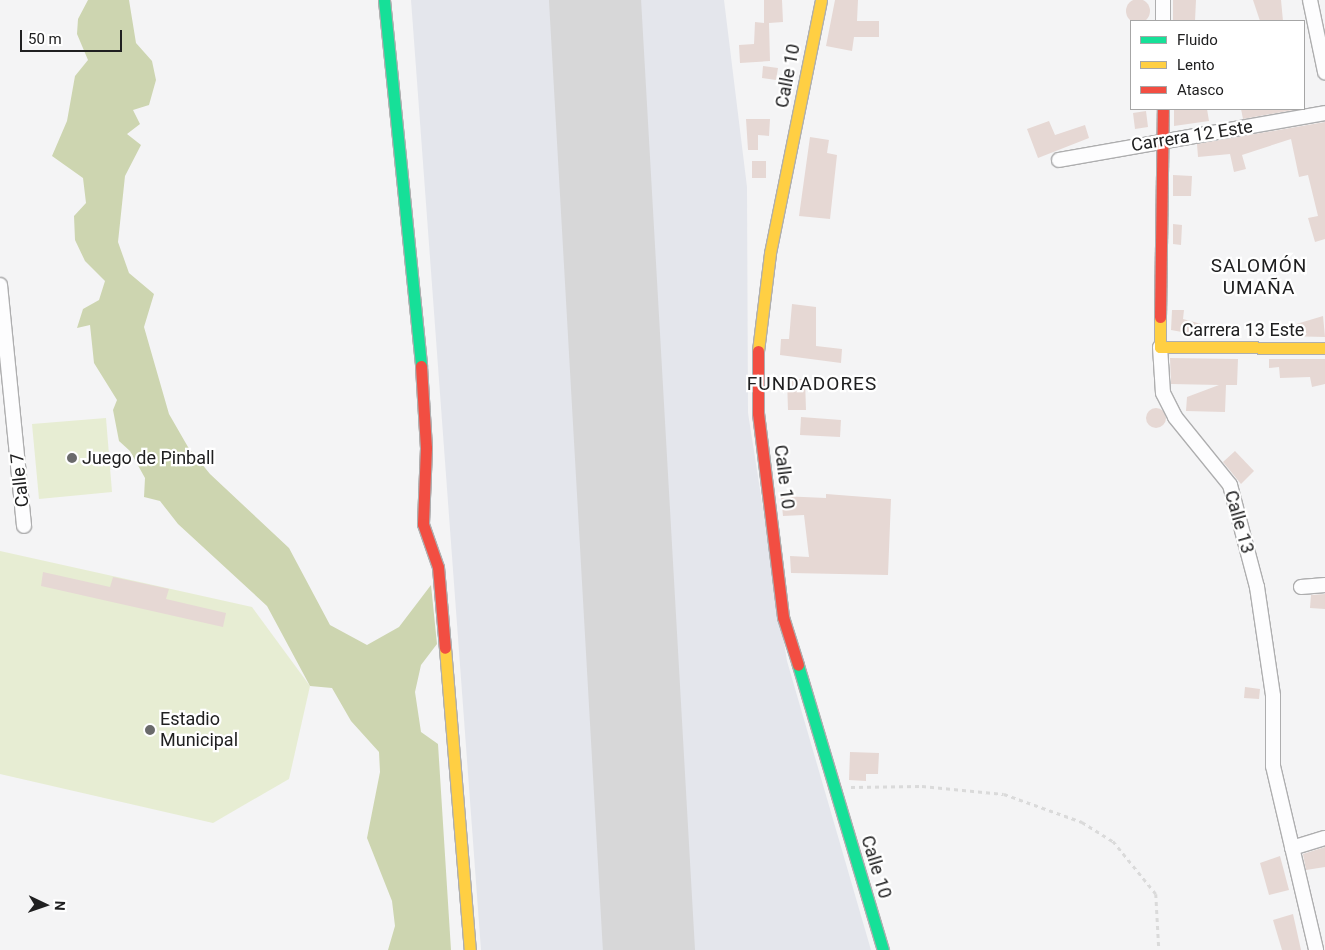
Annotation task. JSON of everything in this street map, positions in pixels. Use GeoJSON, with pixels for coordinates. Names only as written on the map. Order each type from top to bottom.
{"type":"FeatureCollection","features":[{"type":"Feature","properties":{"kind":"street"},"geometry":{"type":"LineString","coordinates":[[384,0],[419,324],[426,448],[423,524],[438,567],[470,950]]}},
{"type":"Feature","properties":{"kind":"street","name":"Calle 10"},"geometry":{"type":"LineString","coordinates":[[821,0],[770,253],[758,355],[758,413],[783,617],[883,950]]}},
{"type":"Feature","properties":{"kind":"street"},"geometry":{"type":"LineString","coordinates":[[1163,0],[1163,20]]}},
{"type":"Feature","properties":{"kind":"street"},"geometry":{"type":"LineString","coordinates":[[1310,0],[1325,72]]}},
{"type":"Feature","properties":{"kind":"street","name":"Calle 13"},"geometry":{"type":"LineString","coordinates":[[1163,110],[1160,347],[1163,393],[1175,417],[1230,485],[1257,587],[1272,696],[1273,766],[1316,950]]}},
{"type":"Feature","properties":{"kind":"street","name":"Carrera 12 Este"},"geometry":{"type":"LineString","coordinates":[[1059,160],[1163,138],[1325,113]]}},
{"type":"Feature","properties":{"kind":"street","name":"Calle 7"},"geometry":{"type":"LineString","coordinates":[[0,285],[24,526]]}},
{"type":"Feature","properties":{"kind":"street","name":"Carrera 13 Este"},"geometry":{"type":"LineString","coordinates":[[1160,347],[1325,348]]}},
{"type":"Feature","properties":{"kind":"street"},"geometry":{"type":"LineString","coordinates":[[1301,587],[1325,585]]}},
{"type":"Feature","properties":{"kind":"street"},"geometry":{"type":"LineString","coordinates":[[1292,848],[1325,838]]}},
{"type":"Feature","properties":{"kind":"path"},"geometry":{"type":"LineString","coordinates":[[834,788],[922,786],[1004,794],[1082,822],[1114,840],[1156,894],[1159,950]]}},
{"type":"Feature","properties":{"kind":"shaded area"},"geometry":{"type":"Polygon","coordinates":[[[411,0],[724,0],[747,187],[748,413],[787,661],[871,950],[481,950],[411,0]]]}},
{"type":"Feature","properties":{"kind":"green space"},"geometry":{"type":"Polygon","coordinates":[[[88,0],[129,0],[136,43],[152,61],[156,80],[149,105],[133,110],[140,124],[127,134],[141,145],[125,176],[118,242],[129,273],[154,294],[144,327],[169,414],[188,447],[210,474],[289,548],[330,625],[367,645],[399,627],[431,585],[437,644],[421,665],[415,692],[421,732],[438,744],[451,950],[388,950],[395,926],[392,901],[367,838],[380,772],[379,752],[351,721],[332,688],[310,686],[267,606],[178,524],[160,501],[144,497],[145,478],[130,451],[119,441],[113,410],[117,400],[94,363],[90,325],[77,328],[83,309],[99,300],[105,281],[85,261],[75,240],[74,216],[86,203],[83,178],[52,156],[67,121],[75,76],[88,60],[77,34],[78,19],[88,0]]]}},
{"type":"Feature","properties":{"kind":"green space","name":"Juego de Pinball"},"geometry":{"type":"Polygon","coordinates":[[[106,418],[112,492],[39,499],[32,424],[106,418]]]}},
{"type":"Feature","properties":{"kind":"green space","name":"Estadio Municipal"},"geometry":{"type":"Polygon","coordinates":[[[0,551],[252,607],[310,686],[289,779],[213,823],[0,774],[0,551]]]}},
{"type":"Feature","properties":{"kind":"building"},"geometry":{"type":"Polygon","coordinates":[[[764,0],[782,0],[783,22],[769,23],[770,61],[740,63],[739,45],[754,44],[755,22],[764,23],[764,0]]]}},
{"type":"Feature","properties":{"kind":"building"},"geometry":{"type":"Polygon","coordinates":[[[835,0],[858,0],[857,21],[879,21],[879,37],[854,37],[852,51],[826,46],[835,0]]]}},
{"type":"Feature","properties":{"kind":"building"},"geometry":{"type":"Polygon","coordinates":[[[1133,0],[1143,0],[1149,6],[1149,16],[1145,20],[1131,20],[1127,16],[1127,6],[1133,0]]]}},
{"type":"Feature","properties":{"kind":"building"},"geometry":{"type":"Polygon","coordinates":[[[1173,0],[1196,0],[1195,20],[1173,20],[1173,0]]]}},
{"type":"Feature","properties":{"kind":"building"},"geometry":{"type":"Polygon","coordinates":[[[1253,0],[1281,0],[1283,20],[1260,20],[1253,0]]]}},
{"type":"Feature","properties":{"kind":"building"},"geometry":{"type":"Polygon","coordinates":[[[763,66],[778,68],[776,80],[762,78],[763,66]]]}},
{"type":"Feature","properties":{"kind":"building"},"geometry":{"type":"Polygon","coordinates":[[[1174,110],[1207,110],[1209,121],[1174,126],[1174,110]]]}},
{"type":"Feature","properties":{"kind":"building"},"geometry":{"type":"Polygon","coordinates":[[[1241,110],[1293,110],[1243,119],[1241,110]]]}},
{"type":"Feature","properties":{"kind":"building"},"geometry":{"type":"Polygon","coordinates":[[[1146,111],[1148,127],[1135,129],[1133,113],[1146,111]]]}},
{"type":"Feature","properties":{"kind":"building"},"geometry":{"type":"Polygon","coordinates":[[[746,119],[770,119],[769,136],[758,135],[758,150],[748,150],[746,119]]]}},
{"type":"Feature","properties":{"kind":"building"},"geometry":{"type":"Polygon","coordinates":[[[1049,121],[1055,135],[1085,125],[1089,138],[1038,158],[1027,129],[1049,121]]]}},
{"type":"Feature","properties":{"kind":"building"},"geometry":{"type":"Polygon","coordinates":[[[1325,122],[1325,239],[1315,242],[1308,218],[1318,216],[1308,175],[1299,177],[1291,139],[1242,155],[1246,169],[1234,172],[1230,154],[1198,157],[1197,144],[1325,122]]]}},
{"type":"Feature","properties":{"kind":"building"},"geometry":{"type":"Polygon","coordinates":[[[810,137],[829,140],[827,153],[837,155],[830,219],[799,216],[810,137]]]}},
{"type":"Feature","properties":{"kind":"building"},"geometry":{"type":"Polygon","coordinates":[[[752,161],[766,161],[766,178],[752,178],[752,161]]]}},
{"type":"Feature","properties":{"kind":"building"},"geometry":{"type":"Polygon","coordinates":[[[1173,175],[1192,176],[1191,196],[1173,196],[1173,175]]]}},
{"type":"Feature","properties":{"kind":"building"},"geometry":{"type":"Polygon","coordinates":[[[1173,224],[1182,225],[1181,245],[1173,244],[1173,224]]]}},
{"type":"Feature","properties":{"kind":"building"},"geometry":{"type":"Polygon","coordinates":[[[792,304],[816,307],[816,346],[842,349],[841,363],[780,355],[781,339],[789,339],[792,304]]]}},
{"type":"Feature","properties":{"kind":"building"},"geometry":{"type":"Polygon","coordinates":[[[1172,310],[1184,310],[1183,319],[1205,325],[1204,336],[1171,330],[1172,310]]]}},
{"type":"Feature","properties":{"kind":"building"},"geometry":{"type":"Polygon","coordinates":[[[1323,316],[1325,337],[1284,336],[1283,328],[1323,316]]]}},
{"type":"Feature","properties":{"kind":"building"},"geometry":{"type":"Polygon","coordinates":[[[1170,358],[1238,359],[1237,385],[1226,385],[1225,412],[1186,411],[1187,397],[1219,385],[1171,384],[1170,358]]]}},
{"type":"Feature","properties":{"kind":"building"},"geometry":{"type":"Polygon","coordinates":[[[1269,359],[1325,359],[1325,384],[1312,387],[1310,377],[1280,378],[1279,367],[1269,368],[1269,359]]]}},
{"type":"Feature","properties":{"kind":"building"},"geometry":{"type":"Polygon","coordinates":[[[787,379],[805,379],[806,410],[788,410],[787,379]]]}},
{"type":"Feature","properties":{"kind":"building"},"geometry":{"type":"Polygon","coordinates":[[[1156,408],[1163,411],[1166,418],[1163,425],[1156,428],[1149,425],[1146,418],[1149,411],[1156,408]]]}},
{"type":"Feature","properties":{"kind":"building"},"geometry":{"type":"Polygon","coordinates":[[[801,417],[841,420],[840,437],[800,435],[801,417]]]}},
{"type":"Feature","properties":{"kind":"building"},"geometry":{"type":"Polygon","coordinates":[[[1235,451],[1254,471],[1241,484],[1223,462],[1235,451]]]}},
{"type":"Feature","properties":{"kind":"building"},"geometry":{"type":"Polygon","coordinates":[[[826,494],[891,499],[888,575],[791,573],[790,556],[809,557],[804,515],[783,516],[781,496],[826,498],[826,494]]]}},
{"type":"Feature","properties":{"kind":"building"},"geometry":{"type":"Polygon","coordinates":[[[43,572],[110,587],[113,577],[169,589],[166,599],[226,613],[223,627],[41,586],[43,572]]]}},
{"type":"Feature","properties":{"kind":"building"},"geometry":{"type":"Polygon","coordinates":[[[1325,594],[1325,609],[1310,608],[1311,595],[1325,594]]]}},
{"type":"Feature","properties":{"kind":"building"},"geometry":{"type":"Polygon","coordinates":[[[1245,687],[1260,689],[1259,699],[1244,698],[1245,687]]]}},
{"type":"Feature","properties":{"kind":"building"},"geometry":{"type":"Polygon","coordinates":[[[850,752],[879,753],[878,774],[866,774],[866,781],[849,780],[850,752]]]}},
{"type":"Feature","properties":{"kind":"building"},"geometry":{"type":"Polygon","coordinates":[[[1325,847],[1325,867],[1306,870],[1303,854],[1325,847]]]}},
{"type":"Feature","properties":{"kind":"building"},"geometry":{"type":"Polygon","coordinates":[[[1280,856],[1289,890],[1269,895],[1260,863],[1280,856]]]}},
{"type":"Feature","properties":{"kind":"building"},"geometry":{"type":"Polygon","coordinates":[[[1293,914],[1301,950],[1282,950],[1273,920],[1293,914]]]}},
{"type":"Feature","properties":{"kind":"runway"},"geometry":{"type":"LineString","coordinates":[[595,0],[649,950]]}},
{"type":"Feature","properties":{"kind":"traffic: fast"},"geometry":{"type":"LineString","coordinates":[[384,0],[421,366]]}},
{"type":"Feature","properties":{"kind":"traffic: fast"},"geometry":{"type":"LineString","coordinates":[[798,665],[883,950]]}},
{"type":"Feature","properties":{"kind":"traffic: slow"},"geometry":{"type":"LineString","coordinates":[[758,351],[770,253],[821,0]]}},
{"type":"Feature","properties":{"kind":"traffic: slow"},"geometry":{"type":"LineString","coordinates":[[1160,317],[1160,347],[1325,348]]}},
{"type":"Feature","properties":{"kind":"traffic: slow"},"geometry":{"type":"LineString","coordinates":[[445,648],[470,950]]}},
{"type":"Feature","properties":{"kind":"traffic: jam"},"geometry":{"type":"LineString","coordinates":[[1160,317],[1163,110]]}},
{"type":"Feature","properties":{"kind":"traffic: jam"},"geometry":{"type":"LineString","coordinates":[[758,351],[758,413],[783,617],[798,665]]}},
{"type":"Feature","properties":{"kind":"traffic: jam"},"geometry":{"type":"LineString","coordinates":[[421,366],[426,448],[423,524],[438,567],[445,648]]}},
{"type":"Feature","properties":{"kind":"place","name":"Juego de Pinball"},"geometry":{"type":"Point","coordinates":[72,458]}},
{"type":"Feature","properties":{"kind":"place","name":"Estadio Municipal"},"geometry":{"type":"Point","coordinates":[150,730]}},
{"type":"Feature","properties":{"kind":"district","name":"SALOMÓN UMAÑA"},"geometry":{"type":"Point","coordinates":[1259,277]}},
{"type":"Feature","properties":{"kind":"district","name":"FUNDADORES"},"geometry":{"type":"Point","coordinates":[812,384]}}]}
